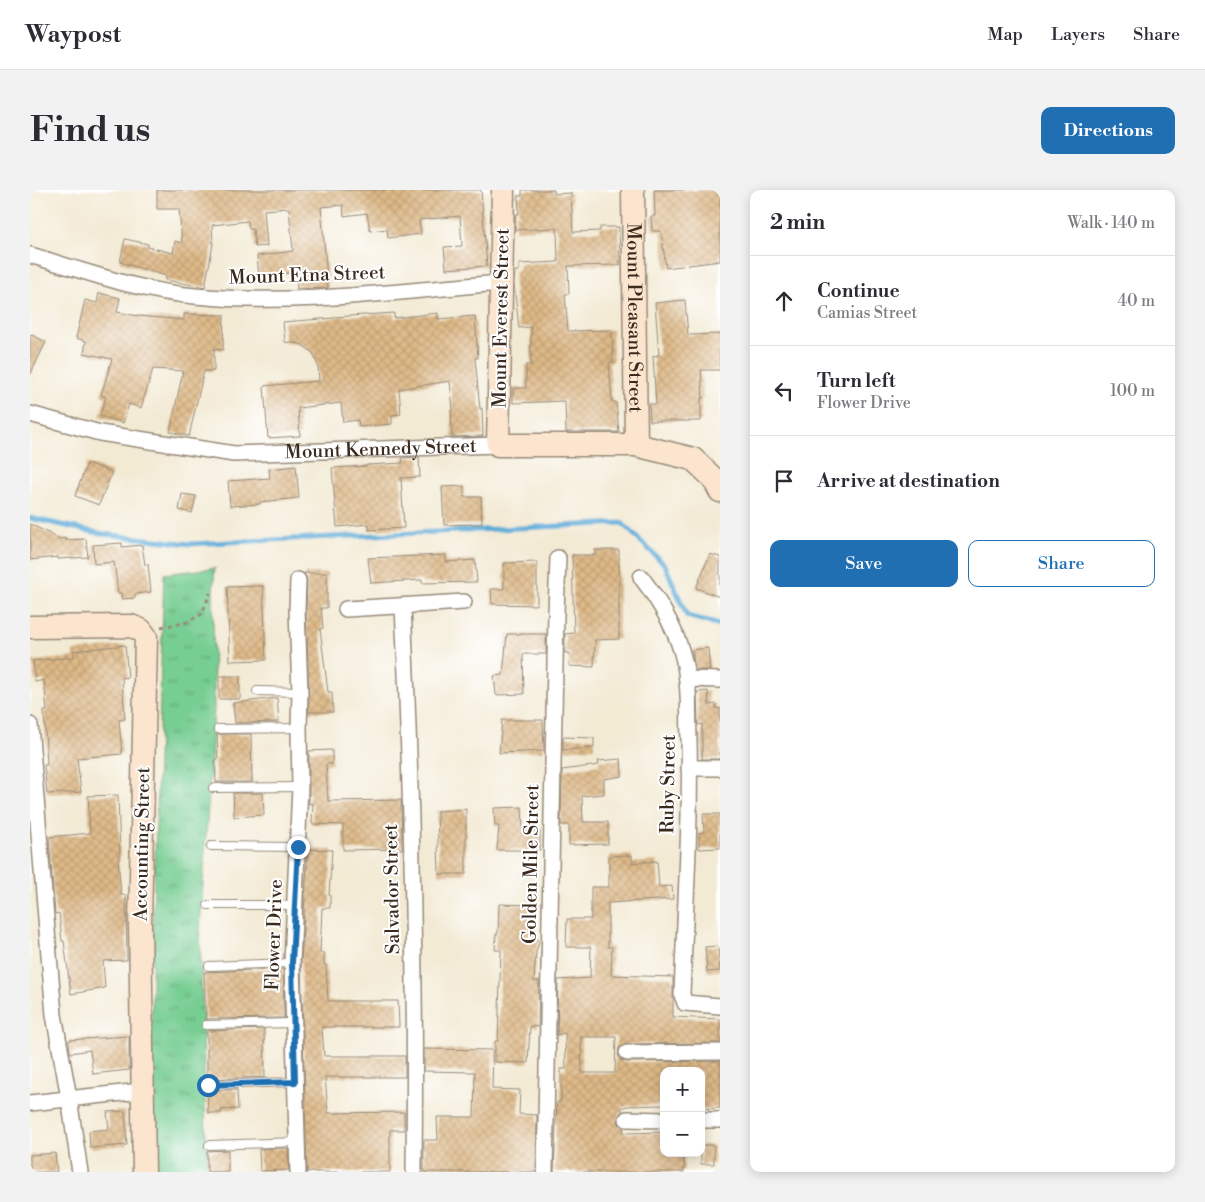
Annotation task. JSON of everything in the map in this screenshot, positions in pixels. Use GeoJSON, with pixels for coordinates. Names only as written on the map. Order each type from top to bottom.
{"type":"FeatureCollection","features":[{"type":"Feature","properties":{"kind":"street","name":"Mount Everest Street"},"geometry":{"type":"LineString","coordinates":[[498,445],[503,190]]}},
{"type":"Feature","properties":{"kind":"street","name":"Mount Pleasant Street"},"geometry":{"type":"LineString","coordinates":[[633,190],[636,445]]}},
{"type":"Feature","properties":{"kind":"street","name":"Mount Etna Street"},"geometry":{"type":"LineString","coordinates":[[30,254],[143,288],[194,296],[242,300],[337,296],[501,283]]}},
{"type":"Feature","properties":{"kind":"street","name":"Mount Kennedy Street"},"geometry":{"type":"LineString","coordinates":[[30,414],[100,432],[234,454],[498,445],[636,445],[692,460],[713,478],[720,491]]}},
{"type":"Feature","properties":{"kind":"street","name":"Golden Mile Street"},"geometry":{"type":"LineString","coordinates":[[545,1172],[558,558]]}},
{"type":"Feature","properties":{"kind":"street","name":"Ruby Street"},"geometry":{"type":"LineString","coordinates":[[642,577],[669,621],[684,661],[687,679],[689,768],[682,995],[685,1002],[720,1006]]}},
{"type":"Feature","properties":{"kind":"street","name":"Flower Drive"},"geometry":{"type":"LineString","coordinates":[[298,580],[300,787],[292,963],[292,1023],[298,1172]]}},
{"type":"Feature","properties":{"kind":"street"},"geometry":{"type":"LineString","coordinates":[[346,609],[464,602]]}},
{"type":"Feature","properties":{"kind":"street","name":"Salvador Street"},"geometry":{"type":"LineString","coordinates":[[403,606],[411,786],[415,1062],[414,1172]]}},
{"type":"Feature","properties":{"kind":"street"},"geometry":{"type":"LineString","coordinates":[[30,627],[132,626],[141,630],[146,637]]}},
{"type":"Feature","properties":{"kind":"street","name":"Accounting Street"},"geometry":{"type":"LineString","coordinates":[[144,1172],[141,1091],[140,925],[146,637]]}},
{"type":"Feature","properties":{"kind":"street"},"geometry":{"type":"LineString","coordinates":[[687,679],[720,680]]}},
{"type":"Feature","properties":{"kind":"street"},"geometry":{"type":"LineString","coordinates":[[30,725],[54,1015],[80,1172]]}},
{"type":"Feature","properties":{"kind":"street"},"geometry":{"type":"LineString","coordinates":[[689,768],[720,768]]}},
{"type":"Feature","properties":{"kind":"street"},"geometry":{"type":"LineString","coordinates":[[627,1053],[720,1052]]}},
{"type":"Feature","properties":{"kind":"street"},"geometry":{"type":"LineString","coordinates":[[30,1103],[141,1091]]}},
{"type":"Feature","properties":{"kind":"street"},"geometry":{"type":"LineString","coordinates":[[627,1119],[660,1120]]}},
{"type":"Feature","properties":{"kind":"street"},"geometry":{"type":"LineString","coordinates":[[705,1120],[720,1120]]}},
{"type":"Feature","properties":{"kind":"lane"},"geometry":{"type":"LineString","coordinates":[[257,691],[300,692]]}},
{"type":"Feature","properties":{"kind":"lane"},"geometry":{"type":"LineString","coordinates":[[218,729],[299,728]]}},
{"type":"Feature","properties":{"kind":"lane"},"geometry":{"type":"LineString","coordinates":[[213,788],[300,787]]}},
{"type":"Feature","properties":{"kind":"lane"},"geometry":{"type":"LineString","coordinates":[[211,846],[298,847]]}},
{"type":"Feature","properties":{"kind":"lane"},"geometry":{"type":"LineString","coordinates":[[208,905],[294,905]]}},
{"type":"Feature","properties":{"kind":"lane"},"geometry":{"type":"LineString","coordinates":[[209,966],[292,963]]}},
{"type":"Feature","properties":{"kind":"lane"},"geometry":{"type":"LineString","coordinates":[[206,1024],[292,1023]]}},
{"type":"Feature","properties":{"kind":"lane"},"geometry":{"type":"LineString","coordinates":[[208,1085],[295,1082]]}},
{"type":"Feature","properties":{"kind":"lane"},"geometry":{"type":"LineString","coordinates":[[209,1146],[297,1142]]}},
{"type":"Feature","properties":{"kind":"path"},"geometry":{"type":"LineString","coordinates":[[146,637],[156,628],[185,623],[202,614],[210,593]]}},
{"type":"Feature","properties":{"kind":"green space"},"geometry":{"type":"Polygon","coordinates":[[[215,568],[213,592],[214,710],[200,932],[207,1172],[155,1172],[151,1055],[153,917],[164,574],[215,568]]]}},
{"type":"Feature","properties":{"kind":"building"},"geometry":{"type":"Polygon","coordinates":[[[157,190],[481,190],[487,266],[446,269],[444,247],[462,246],[460,216],[419,220],[421,234],[388,238],[387,229],[370,231],[367,213],[344,216],[343,205],[321,207],[328,288],[297,289],[296,272],[259,277],[257,256],[293,251],[289,208],[264,210],[267,246],[255,247],[253,229],[249,229],[248,221],[212,225],[213,244],[205,287],[165,280],[166,276],[120,262],[125,239],[148,244],[148,247],[173,253],[175,241],[182,243],[179,209],[157,209],[157,190]]]}},
{"type":"Feature","properties":{"kind":"building"},"geometry":{"type":"Polygon","coordinates":[[[522,190],[554,190],[554,194],[571,193],[573,232],[600,231],[600,227],[619,227],[620,265],[568,266],[569,294],[565,294],[568,331],[612,330],[613,362],[609,362],[612,402],[616,402],[619,432],[566,432],[565,401],[513,403],[513,388],[526,388],[526,365],[531,365],[531,327],[519,328],[514,284],[515,271],[519,271],[519,264],[558,262],[557,228],[515,230],[516,214],[519,214],[518,196],[522,196],[522,190]]]}},
{"type":"Feature","properties":{"kind":"building"},"geometry":{"type":"Polygon","coordinates":[[[654,190],[720,190],[720,261],[666,268],[661,231],[652,231],[651,216],[655,216],[654,190]]]}},
{"type":"Feature","properties":{"kind":"building"},"geometry":{"type":"Polygon","coordinates":[[[99,293],[120,298],[117,312],[138,316],[184,320],[184,314],[224,315],[223,350],[214,349],[214,371],[204,371],[189,436],[170,432],[183,371],[153,369],[141,408],[129,404],[123,423],[100,416],[106,397],[101,395],[112,359],[84,353],[86,341],[76,338],[85,300],[97,303],[99,293]]]}},
{"type":"Feature","properties":{"kind":"building"},"geometry":{"type":"Polygon","coordinates":[[[685,300],[688,335],[720,334],[720,370],[701,370],[703,398],[701,398],[701,421],[650,421],[649,404],[656,404],[653,356],[659,355],[655,303],[685,300]]]}},
{"type":"Feature","properties":{"kind":"building"},"geometry":{"type":"Polygon","coordinates":[[[394,313],[394,318],[438,313],[438,319],[475,316],[478,358],[475,358],[480,409],[482,408],[483,436],[452,437],[451,410],[453,410],[450,381],[399,389],[401,414],[392,415],[392,424],[359,427],[358,420],[343,422],[341,403],[298,408],[300,436],[268,438],[264,386],[319,381],[318,366],[313,353],[301,344],[285,342],[283,322],[394,313]]]}},
{"type":"Feature","properties":{"kind":"building"},"geometry":{"type":"Polygon","coordinates":[[[30,334],[46,342],[30,375],[30,334]]]}},
{"type":"Feature","properties":{"kind":"building"},"geometry":{"type":"Polygon","coordinates":[[[419,457],[420,477],[401,478],[404,528],[369,530],[369,524],[337,527],[332,468],[403,463],[402,458],[419,457]]]}},
{"type":"Feature","properties":{"kind":"building"},"geometry":{"type":"Polygon","coordinates":[[[87,463],[112,472],[99,505],[75,496],[87,463]]]}},
{"type":"Feature","properties":{"kind":"building"},"geometry":{"type":"Polygon","coordinates":[[[296,466],[299,498],[230,506],[228,481],[270,478],[269,469],[296,466]]]}},
{"type":"Feature","properties":{"kind":"building"},"geometry":{"type":"Polygon","coordinates":[[[464,486],[464,497],[481,497],[482,524],[444,525],[442,487],[464,486]]]}},
{"type":"Feature","properties":{"kind":"building"},"geometry":{"type":"Polygon","coordinates":[[[182,494],[196,496],[192,513],[179,510],[182,494]]]}},
{"type":"Feature","properties":{"kind":"building"},"geometry":{"type":"Polygon","coordinates":[[[30,524],[60,539],[86,539],[88,557],[58,559],[58,557],[30,560],[30,524]]]}},
{"type":"Feature","properties":{"kind":"building"},"geometry":{"type":"Polygon","coordinates":[[[122,543],[122,547],[142,545],[145,565],[148,564],[151,592],[135,594],[135,598],[122,599],[121,593],[118,593],[114,562],[94,564],[93,545],[122,543]]]}},
{"type":"Feature","properties":{"kind":"building"},"geometry":{"type":"Polygon","coordinates":[[[595,550],[619,550],[619,639],[595,640],[594,667],[569,666],[570,653],[565,653],[565,634],[574,633],[572,555],[595,555],[595,550]]]}},
{"type":"Feature","properties":{"kind":"building"},"geometry":{"type":"Polygon","coordinates":[[[710,554],[720,557],[720,597],[696,588],[710,554]]]}},
{"type":"Feature","properties":{"kind":"building"},"geometry":{"type":"Polygon","coordinates":[[[446,555],[446,562],[475,560],[477,582],[422,583],[422,580],[371,583],[368,558],[446,555]]]}},
{"type":"Feature","properties":{"kind":"building"},"geometry":{"type":"Polygon","coordinates":[[[537,562],[537,605],[492,604],[491,589],[504,589],[504,563],[537,562]]]}},
{"type":"Feature","properties":{"kind":"building"},"geometry":{"type":"Polygon","coordinates":[[[304,573],[327,573],[327,608],[321,608],[323,628],[320,629],[328,692],[332,692],[333,712],[309,712],[307,580],[304,573]]]}},
{"type":"Feature","properties":{"kind":"building"},"geometry":{"type":"Polygon","coordinates":[[[263,586],[266,660],[230,661],[227,587],[263,586]]]}},
{"type":"Feature","properties":{"kind":"building"},"geometry":{"type":"Polygon","coordinates":[[[507,634],[546,634],[546,654],[523,654],[524,694],[496,695],[494,676],[503,675],[507,634]]]}},
{"type":"Feature","properties":{"kind":"building"},"geometry":{"type":"Polygon","coordinates":[[[125,645],[128,677],[122,678],[125,719],[119,720],[122,754],[77,758],[81,792],[47,794],[44,765],[47,765],[44,711],[47,711],[44,680],[35,682],[33,661],[74,657],[73,651],[125,645]]]}},
{"type":"Feature","properties":{"kind":"building"},"geometry":{"type":"Polygon","coordinates":[[[708,648],[710,670],[695,670],[692,650],[708,648]]]}},
{"type":"Feature","properties":{"kind":"building"},"geometry":{"type":"Polygon","coordinates":[[[219,676],[240,676],[240,699],[219,699],[219,676]]]}},
{"type":"Feature","properties":{"kind":"building"},"geometry":{"type":"Polygon","coordinates":[[[708,691],[709,705],[716,704],[716,709],[720,708],[720,759],[702,759],[702,724],[698,725],[697,692],[708,691]]]}},
{"type":"Feature","properties":{"kind":"building"},"geometry":{"type":"Polygon","coordinates":[[[277,698],[279,722],[235,723],[233,703],[277,698]]]}},
{"type":"Feature","properties":{"kind":"building"},"geometry":{"type":"Polygon","coordinates":[[[502,720],[543,720],[544,751],[499,753],[502,720]]]}},
{"type":"Feature","properties":{"kind":"building"},"geometry":{"type":"Polygon","coordinates":[[[217,734],[251,734],[252,782],[216,782],[215,759],[218,759],[217,734]]]}},
{"type":"Feature","properties":{"kind":"building"},"geometry":{"type":"Polygon","coordinates":[[[563,737],[594,738],[594,748],[563,750],[563,737]]]}},
{"type":"Feature","properties":{"kind":"building"},"geometry":{"type":"Polygon","coordinates":[[[332,750],[332,764],[326,764],[328,801],[401,800],[402,849],[343,850],[343,825],[312,824],[313,803],[309,804],[309,751],[332,750]]]}},
{"type":"Feature","properties":{"kind":"building"},"geometry":{"type":"Polygon","coordinates":[[[621,759],[622,776],[604,779],[604,794],[582,796],[583,822],[608,822],[608,844],[569,845],[569,825],[561,825],[562,770],[599,765],[598,761],[621,759]]]}},
{"type":"Feature","properties":{"kind":"building"},"geometry":{"type":"Polygon","coordinates":[[[233,793],[263,793],[264,815],[234,817],[233,793]]]}},
{"type":"Feature","properties":{"kind":"building"},"geometry":{"type":"Polygon","coordinates":[[[118,795],[120,859],[118,859],[121,895],[126,895],[127,960],[103,961],[105,988],[71,994],[59,913],[55,914],[49,837],[90,833],[88,796],[118,795]]]}},
{"type":"Feature","properties":{"kind":"building"},"geometry":{"type":"Polygon","coordinates":[[[522,807],[523,831],[540,831],[540,850],[497,850],[499,826],[495,826],[494,808],[522,807]]]}},
{"type":"Feature","properties":{"kind":"building"},"geometry":{"type":"Polygon","coordinates":[[[466,809],[466,874],[439,874],[437,811],[466,809]]]}},
{"type":"Feature","properties":{"kind":"building"},"geometry":{"type":"Polygon","coordinates":[[[703,814],[720,814],[720,848],[699,849],[699,833],[704,832],[703,814]]]}},
{"type":"Feature","properties":{"kind":"building"},"geometry":{"type":"Polygon","coordinates":[[[308,849],[332,850],[330,908],[322,908],[320,953],[324,953],[324,965],[326,965],[328,1001],[398,1001],[399,1027],[322,1027],[324,1056],[405,1056],[405,1077],[325,1077],[328,1113],[404,1112],[404,1130],[390,1130],[390,1172],[307,1172],[301,963],[308,849]]]}},
{"type":"Feature","properties":{"kind":"building"},"geometry":{"type":"Polygon","coordinates":[[[632,855],[632,863],[657,861],[659,887],[672,886],[673,899],[608,903],[608,947],[612,947],[611,975],[673,977],[673,1017],[720,1019],[720,1043],[627,1044],[619,1048],[619,1057],[622,1061],[627,1062],[720,1061],[720,1108],[705,1109],[705,1067],[660,1067],[660,1105],[626,1106],[622,1107],[619,1115],[619,1124],[623,1127],[624,1133],[660,1132],[660,1157],[684,1157],[684,1172],[554,1172],[557,1102],[561,1102],[561,1069],[566,1069],[565,1033],[557,1035],[558,980],[590,978],[591,947],[566,947],[567,919],[591,919],[591,887],[609,887],[609,856],[632,855]],[[581,1037],[582,1073],[615,1073],[616,1037],[581,1037]]]}},
{"type":"Feature","properties":{"kind":"building"},"geometry":{"type":"Polygon","coordinates":[[[499,904],[533,905],[533,931],[539,942],[536,952],[534,981],[539,981],[538,1027],[530,1026],[528,1063],[495,1062],[495,1041],[498,1041],[501,950],[495,950],[496,934],[498,934],[499,904]]]}},
{"type":"Feature","properties":{"kind":"building"},"geometry":{"type":"Polygon","coordinates":[[[718,946],[720,971],[707,972],[705,947],[718,946]]]}},
{"type":"Feature","properties":{"kind":"building"},"geometry":{"type":"Polygon","coordinates":[[[283,969],[284,1018],[206,1019],[204,972],[283,969]]]}},
{"type":"Feature","properties":{"kind":"building"},"geometry":{"type":"Polygon","coordinates":[[[264,1029],[265,1077],[207,1079],[207,1031],[264,1029]]]}},
{"type":"Feature","properties":{"kind":"building"},"geometry":{"type":"Polygon","coordinates":[[[129,1036],[129,1070],[93,1074],[90,1050],[70,1053],[69,1040],[129,1036]]]}},
{"type":"Feature","properties":{"kind":"building"},"geometry":{"type":"Polygon","coordinates":[[[424,1049],[493,1050],[492,1089],[520,1090],[519,1114],[537,1115],[536,1172],[424,1172],[424,1140],[438,1140],[437,1117],[474,1117],[475,1072],[424,1071],[424,1049]]]}},
{"type":"Feature","properties":{"kind":"building"},"geometry":{"type":"Polygon","coordinates":[[[207,1090],[237,1090],[238,1109],[221,1110],[222,1113],[208,1113],[207,1090]]]}},
{"type":"Feature","properties":{"kind":"building"},"geometry":{"type":"Polygon","coordinates":[[[125,1111],[127,1145],[90,1148],[89,1131],[109,1129],[107,1112],[125,1111]]]}},
{"type":"Feature","properties":{"kind":"building"},"geometry":{"type":"Polygon","coordinates":[[[705,1145],[714,1145],[714,1164],[701,1164],[701,1157],[705,1157],[705,1145]]]}},
{"type":"Feature","properties":{"kind":"building"},"geometry":{"type":"Polygon","coordinates":[[[288,1148],[289,1170],[260,1171],[259,1149],[288,1148]]]}},
{"type":"Feature","properties":{"kind":"building"},"geometry":{"type":"Polygon","coordinates":[[[228,1150],[228,1172],[207,1172],[207,1151],[228,1150]]]}},
{"type":"Feature","properties":{"kind":"building"},"geometry":{"type":"Polygon","coordinates":[[[55,1153],[57,1172],[30,1172],[30,1155],[55,1153]]]}},
{"type":"Feature","properties":{"kind":"waterway"},"geometry":{"type":"LineString","coordinates":[[30,518],[103,534],[190,544],[622,523],[665,565],[687,616],[720,625]]}},
{"type":"Feature","properties":{"kind":"route"},"geometry":{"type":"LineString","coordinates":[[208,1085],[295,1082],[292,1023],[292,963],[298,847]]}}]}
